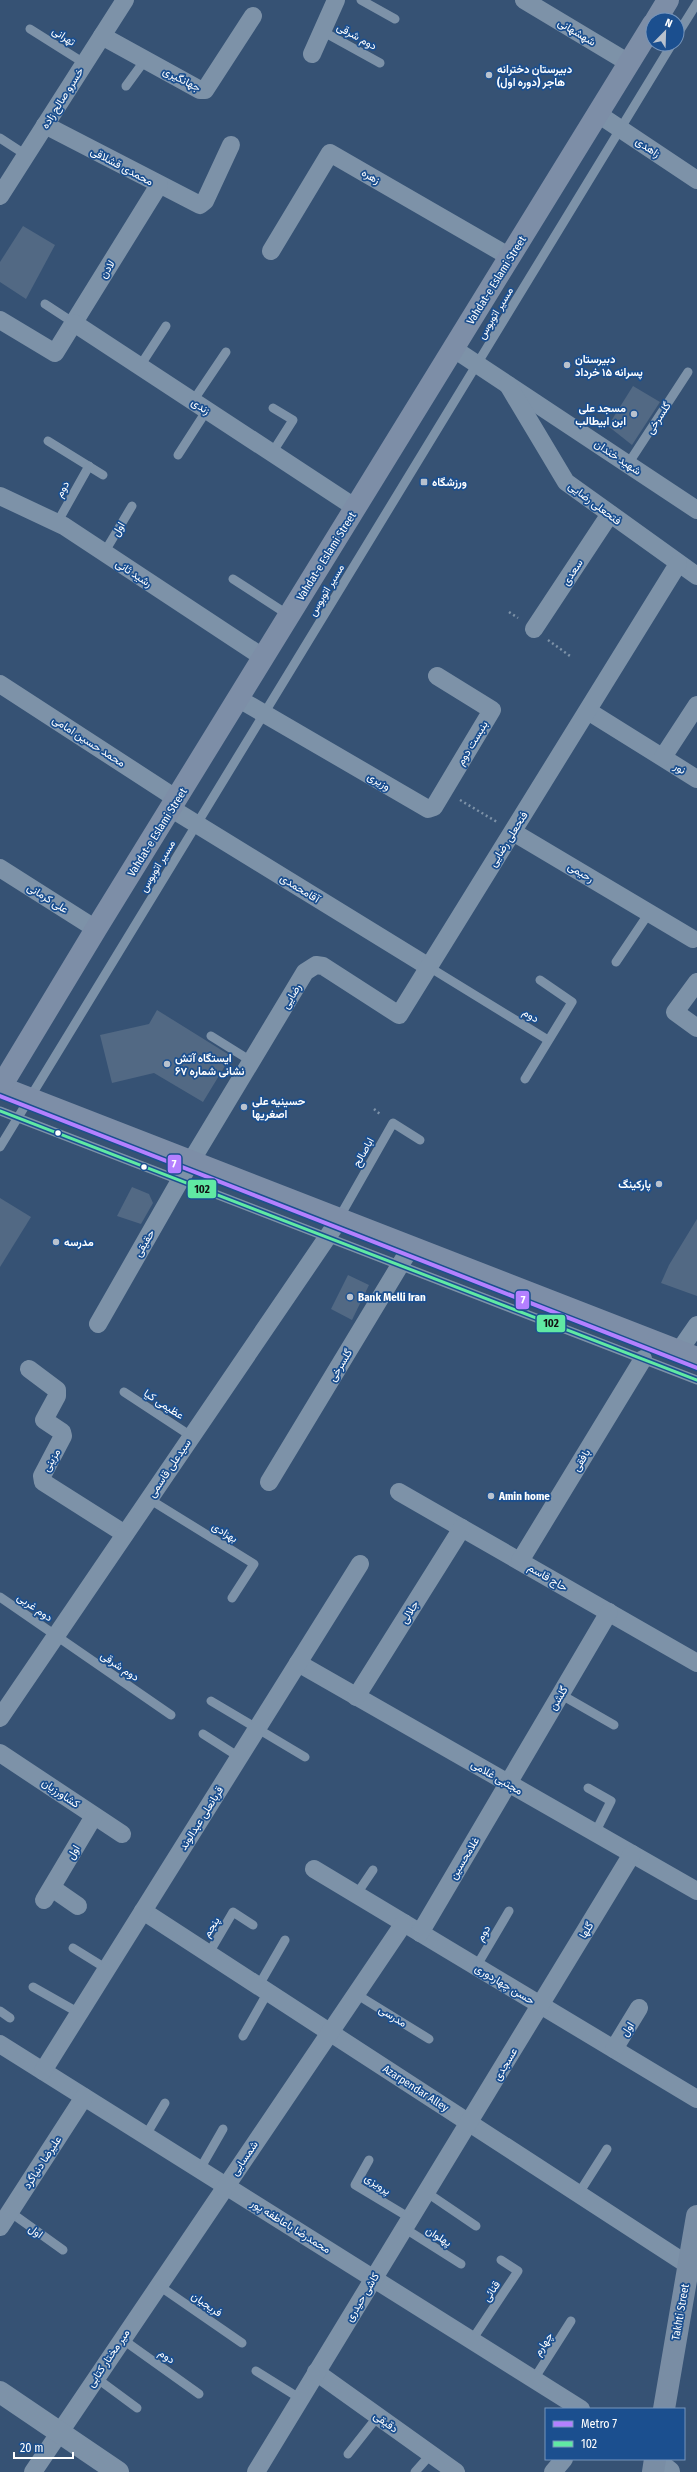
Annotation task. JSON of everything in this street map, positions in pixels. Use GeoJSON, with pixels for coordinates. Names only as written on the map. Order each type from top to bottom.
{"type":"FeatureCollection","features":[{"type":"Feature","properties":{"kind":"main road"},"geometry":{"type":"LineString","coordinates":[[661,12],[668,0]]}},
{"type":"Feature","properties":{"kind":"main road","name":"Vahdat-e Eslami Street"},"geometry":{"type":"LineString","coordinates":[[0,1088],[96,929],[239,699],[645,37]]}},
{"type":"Feature","properties":{"kind":"main road"},"geometry":{"type":"LineString","coordinates":[[0,1088],[688,1355]]}},
{"type":"Feature","properties":{"kind":"main road","name":"Takhti Street"},"geometry":{"type":"LineString","coordinates":[[664,2408],[691,2289],[688,2264],[697,2216]]}},
{"type":"Feature","properties":{"kind":"street","name":"خسرو صالح زاده"},"geometry":{"type":"LineString","coordinates":[[0,196],[125,0]]}},
{"type":"Feature","properties":{"kind":"street"},"geometry":{"type":"LineString","coordinates":[[312,54],[336,0]]}},
{"type":"Feature","properties":{"kind":"street","name":"شهشهانی"},"geometry":{"type":"LineString","coordinates":[[524,0],[629,63]]}},
{"type":"Feature","properties":{"kind":"street","name":"جهانگیری"},"geometry":{"type":"LineString","coordinates":[[102,36],[200,90],[206,90],[253,16]]}},
{"type":"Feature","properties":{"kind":"street","name":"زاهدی"},"geometry":{"type":"LineString","coordinates":[[598,114],[697,180]]}},
{"type":"Feature","properties":{"kind":"street","name":"محمدی قشلاقی"},"geometry":{"type":"LineString","coordinates":[[45,125],[200,205],[205,201],[231,145]]}},
{"type":"Feature","properties":{"kind":"street","name":"زهره"},"geometry":{"type":"LineString","coordinates":[[271,251],[330,153],[510,258]]}},
{"type":"Feature","properties":{"kind":"street","name":"لادن"},"geometry":{"type":"LineString","coordinates":[[0,320],[55,352],[159,185]]}},
{"type":"Feature","properties":{"kind":"street","name":"زندی"},"geometry":{"type":"LineString","coordinates":[[74,322],[356,508]]}},
{"type":"Feature","properties":{"kind":"street","name":"شهید خندان"},"geometry":{"type":"LineString","coordinates":[[454,349],[507,382],[697,510]]}},
{"type":"Feature","properties":{"kind":"street","name":"فتحعلی رضایی"},"geometry":{"type":"LineString","coordinates":[[507,382],[566,482],[678,564],[697,576]]}},
{"type":"Feature","properties":{"kind":"street","name":"رشید ثانی"},"geometry":{"type":"LineString","coordinates":[[0,496],[57,523],[264,658]]}},
{"type":"Feature","properties":{"kind":"street","name":"سعدی"},"geometry":{"type":"LineString","coordinates":[[534,629],[610,514]]}},
{"type":"Feature","properties":{"kind":"street","name":"فتحعلی رضایی"},"geometry":{"type":"LineString","coordinates":[[429,967],[678,564]]}},
{"type":"Feature","properties":{"kind":"street","name":"بنبست دوم"},"geometry":{"type":"LineString","coordinates":[[436,676],[492,710],[444,790]]}},
{"type":"Feature","properties":{"kind":"street","name":"محمد حسین امامی"},"geometry":{"type":"LineString","coordinates":[[0,684],[174,804]]}},
{"type":"Feature","properties":{"kind":"street","name":"وزیری"},"geometry":{"type":"LineString","coordinates":[[239,699],[420,806],[428,809],[434,807],[444,790]]}},
{"type":"Feature","properties":{"kind":"street"},"geometry":{"type":"LineString","coordinates":[[588,711],[663,757],[697,705]]}},
{"type":"Feature","properties":{"kind":"street","name":"نور"},"geometry":{"type":"LineString","coordinates":[[663,757],[697,779]]}},
{"type":"Feature","properties":{"kind":"street","name":"آقامحمدی"},"geometry":{"type":"LineString","coordinates":[[174,804],[197,824],[429,967]]}},
{"type":"Feature","properties":{"kind":"street","name":"رحیمی"},"geometry":{"type":"LineString","coordinates":[[513,832],[693,939]]}},
{"type":"Feature","properties":{"kind":"street","name":"علی کرمانی"},"geometry":{"type":"LineString","coordinates":[[0,868],[96,929]]}},
{"type":"Feature","properties":{"kind":"street","name":"رضایی"},"geometry":{"type":"LineString","coordinates":[[190,1163],[309,968],[316,965],[323,966],[399,1015],[429,967]]}},
{"type":"Feature","properties":{"kind":"street"},"geometry":{"type":"LineString","coordinates":[[697,982],[675,1012],[697,1028]]}},
{"type":"Feature","properties":{"kind":"street","name":"حقیقی"},"geometry":{"type":"LineString","coordinates":[[98,1324],[190,1163]]}},
{"type":"Feature","properties":{"kind":"street","name":"سیدعلی قاسمی"},"geometry":{"type":"LineString","coordinates":[[3,1708],[55,1636],[339,1220]]}},
{"type":"Feature","properties":{"kind":"street","name":"گلسرخی"},"geometry":{"type":"LineString","coordinates":[[269,1482],[411,1247]]}},
{"type":"Feature","properties":{"kind":"street"},"geometry":{"type":"LineString","coordinates":[[688,1355],[697,1325]]}},
{"type":"Feature","properties":{"kind":"street","name":"بافقی"},"geometry":{"type":"LineString","coordinates":[[520,1561],[643,1359]]}},
{"type":"Feature","properties":{"kind":"street","name":"مزینی"},"geometry":{"type":"LineString","coordinates":[[29,1369],[57,1390],[57,1396],[44,1420],[62,1432],[63,1436],[42,1476],[43,1482],[125,1534]]}},
{"type":"Feature","properties":{"kind":"street","name":"حاج قاسم"},"geometry":{"type":"LineString","coordinates":[[399,1492],[697,1663]]}},
{"type":"Feature","properties":{"kind":"street","name":"جلالی"},"geometry":{"type":"LineString","coordinates":[[356,1697],[462,1528]]}},
{"type":"Feature","properties":{"kind":"street","name":"قربانعلی عبدالوند"},"geometry":{"type":"LineString","coordinates":[[43,2071],[360,1564]]}},
{"type":"Feature","properties":{"kind":"street","name":"گلشن"},"geometry":{"type":"LineString","coordinates":[[508,1783],[609,1612]]}},
{"type":"Feature","properties":{"kind":"street","name":"مجتبی غلامی"},"geometry":{"type":"LineString","coordinates":[[298,1663],[697,1891]]}},
{"type":"Feature","properties":{"kind":"street","name":"کشاورزیان"},"geometry":{"type":"LineString","coordinates":[[0,1753],[122,1834]]}},
{"type":"Feature","properties":{"kind":"street","name":"غلامحسین"},"geometry":{"type":"LineString","coordinates":[[420,1933],[508,1783]]}},
{"type":"Feature","properties":{"kind":"street","name":"اول"},"geometry":{"type":"LineString","coordinates":[[78,1906],[48,1894],[94,1816]]}},
{"type":"Feature","properties":{"kind":"street","name":"گلها"},"geometry":{"type":"LineString","coordinates":[[540,2005],[632,1854]]}},
{"type":"Feature","properties":{"kind":"street","name":"حسن چهاردوری"},"geometry":{"type":"LineString","coordinates":[[314,1869],[697,2099]]}},
{"type":"Feature","properties":{"kind":"street","name":"Azarpendar Alley"},"geometry":{"type":"LineString","coordinates":[[143,1911],[688,2264]]}},
{"type":"Feature","properties":{"kind":"street"},"geometry":{"type":"LineString","coordinates":[[330,2032],[404,1923]]}},
{"type":"Feature","properties":{"kind":"street","name":"عسجدی"},"geometry":{"type":"LineString","coordinates":[[469,2122],[540,2005]]}},
{"type":"Feature","properties":{"kind":"street","name":"اول"},"geometry":{"type":"LineString","coordinates":[[614,2049],[639,2008]]}},
{"type":"Feature","properties":{"kind":"street","name":"شمسایی"},"geometry":{"type":"LineString","coordinates":[[158,2285],[330,2032]]}},
{"type":"Feature","properties":{"kind":"street","name":"محمدرضا باعاطفه پور"},"geometry":{"type":"LineString","coordinates":[[0,2044],[579,2408]]}},
{"type":"Feature","properties":{"kind":"street","name":"علیرضا دنیاگرد"},"geometry":{"type":"LineString","coordinates":[[0,2227],[84,2097]]}},
{"type":"Feature","properties":{"kind":"street","name":"کاشی حیدری"},"geometry":{"type":"LineString","coordinates":[[256,2472],[469,2122]]}},
{"type":"Feature","properties":{"kind":"street","name":"میر مختار کتابی"},"geometry":{"type":"LineString","coordinates":[[33,2472],[95,2377],[158,2285]]}},
{"type":"Feature","properties":{"kind":"street","name":"دقیقی"},"geometry":{"type":"LineString","coordinates":[[316,2372],[456,2472]]}},
{"type":"Feature","properties":{"kind":"street"},"geometry":{"type":"LineString","coordinates":[[0,2392],[118,2472]]}},
{"type":"Feature","properties":{"kind":"street"},"geometry":{"type":"LineString","coordinates":[[553,2472],[563,2460]]}},
{"type":"Feature","properties":{"kind":"lane"},"geometry":{"type":"LineString","coordinates":[[361,0],[395,19]]}},
{"type":"Feature","properties":{"kind":"lane"},"geometry":{"type":"LineString","coordinates":[[685,23],[697,3]]}},
{"type":"Feature","properties":{"kind":"lane","name":"تهرانی"},"geometry":{"type":"LineString","coordinates":[[30,29],[84,63]]}},
{"type":"Feature","properties":{"kind":"lane","name":"دوم شرقی"},"geometry":{"type":"LineString","coordinates":[[322,31],[380,63]]}},
{"type":"Feature","properties":{"kind":"lane","name":"مسیر اتوبوس"},"geometry":{"type":"LineString","coordinates":[[0,1147],[667,52]]}},
{"type":"Feature","properties":{"kind":"lane"},"geometry":{"type":"LineString","coordinates":[[126,86],[145,60]]}},
{"type":"Feature","properties":{"kind":"lane"},"geometry":{"type":"LineString","coordinates":[[0,138],[26,155]]}},
{"type":"Feature","properties":{"kind":"lane","name":"زندی"},"geometry":{"type":"LineString","coordinates":[[45,304],[74,322]]}},
{"type":"Feature","properties":{"kind":"lane"},"geometry":{"type":"LineString","coordinates":[[140,366],[166,326]]}},
{"type":"Feature","properties":{"kind":"lane"},"geometry":{"type":"LineString","coordinates":[[178,455],[226,352]]}},
{"type":"Feature","properties":{"kind":"lane","name":"گلسرخی"},"geometry":{"type":"LineString","coordinates":[[628,464],[688,372]]}},
{"type":"Feature","properties":{"kind":"lane"},"geometry":{"type":"LineString","coordinates":[[272,453],[293,420],[273,408]]}},
{"type":"Feature","properties":{"kind":"lane"},"geometry":{"type":"LineString","coordinates":[[48,441],[103,475]]}},
{"type":"Feature","properties":{"kind":"lane","name":"دوم"},"geometry":{"type":"LineString","coordinates":[[57,523],[89,466]]}},
{"type":"Feature","properties":{"kind":"lane","name":"اول"},"geometry":{"type":"LineString","coordinates":[[104,553],[132,506]]}},
{"type":"Feature","properties":{"kind":"lane"},"geometry":{"type":"LineString","coordinates":[[233,579],[290,616]]}},
{"type":"Feature","properties":{"kind":"lane"},"geometry":{"type":"LineString","coordinates":[[616,962],[649,913]]}},
{"type":"Feature","properties":{"kind":"lane","name":"دوم"},"geometry":{"type":"LineString","coordinates":[[429,967],[548,1040]]}},
{"type":"Feature","properties":{"kind":"lane"},"geometry":{"type":"LineString","coordinates":[[525,1079],[572,1002],[540,980]]}},
{"type":"Feature","properties":{"kind":"lane"},"geometry":{"type":"LineString","coordinates":[[211,1036],[251,1062]]}},
{"type":"Feature","properties":{"kind":"lane"},"geometry":{"type":"LineString","coordinates":[[0,1111],[180,1182],[697,1380]]}},
{"type":"Feature","properties":{"kind":"lane","name":"اباصالح"},"geometry":{"type":"LineString","coordinates":[[339,1220],[393,1123],[420,1140]]}},
{"type":"Feature","properties":{"kind":"lane","name":"عظیمی کیا"},"geometry":{"type":"LineString","coordinates":[[124,1392],[191,1436]]}},
{"type":"Feature","properties":{"kind":"lane","name":"بهزادی"},"geometry":{"type":"LineString","coordinates":[[149,1499],[254,1564],[232,1598]]}},
{"type":"Feature","properties":{"kind":"lane","name":"دوم غربی"},"geometry":{"type":"LineString","coordinates":[[0,1597],[55,1636]]}},
{"type":"Feature","properties":{"kind":"lane","name":"دوم شرقی"},"geometry":{"type":"LineString","coordinates":[[55,1636],[170,1715]]}},
{"type":"Feature","properties":{"kind":"lane"},"geometry":{"type":"LineString","coordinates":[[560,1694],[614,1725]]}},
{"type":"Feature","properties":{"kind":"lane"},"geometry":{"type":"LineString","coordinates":[[211,1701],[305,1757]]}},
{"type":"Feature","properties":{"kind":"lane"},"geometry":{"type":"LineString","coordinates":[[203,1734],[240,1757]]}},
{"type":"Feature","properties":{"kind":"lane"},"geometry":{"type":"LineString","coordinates":[[588,1788],[611,1801],[595,1833]]}},
{"type":"Feature","properties":{"kind":"lane"},"geometry":{"type":"LineString","coordinates":[[356,1895],[372,1870]]}},
{"type":"Feature","properties":{"kind":"lane","name":"دوم"},"geometry":{"type":"LineString","coordinates":[[476,1967],[509,1911]]}},
{"type":"Feature","properties":{"kind":"lane","name":"پنجم"},"geometry":{"type":"LineString","coordinates":[[209,1953],[233,1912],[253,1925]]}},
{"type":"Feature","properties":{"kind":"lane"},"geometry":{"type":"LineString","coordinates":[[243,2036],[285,1940]]}},
{"type":"Feature","properties":{"kind":"lane"},"geometry":{"type":"LineString","coordinates":[[73,1948],[107,1969]]}},
{"type":"Feature","properties":{"kind":"lane"},"geometry":{"type":"LineString","coordinates":[[33,1986],[79,2013]]}},
{"type":"Feature","properties":{"kind":"lane","name":"مدرسی"},"geometry":{"type":"LineString","coordinates":[[356,1994],[429,2039]]}},
{"type":"Feature","properties":{"kind":"lane"},"geometry":{"type":"LineString","coordinates":[[0,2011],[10,2018]]}},
{"type":"Feature","properties":{"kind":"lane"},"geometry":{"type":"LineString","coordinates":[[146,2136],[165,2103]]}},
{"type":"Feature","properties":{"kind":"lane"},"geometry":{"type":"LineString","coordinates":[[200,2169],[223,2129]]}},
{"type":"Feature","properties":{"kind":"lane"},"geometry":{"type":"LineString","coordinates":[[579,2193],[607,2149]]}},
{"type":"Feature","properties":{"kind":"lane","name":"پرویزی"},"geometry":{"type":"LineString","coordinates":[[369,2160],[355,2185],[407,2223]]}},
{"type":"Feature","properties":{"kind":"lane"},"geometry":{"type":"LineString","coordinates":[[426,2192],[476,2226]]}},
{"type":"Feature","properties":{"kind":"lane","name":"اول"},"geometry":{"type":"LineString","coordinates":[[10,2212],[63,2250]]}},
{"type":"Feature","properties":{"kind":"lane","name":"پهلوان"},"geometry":{"type":"LineString","coordinates":[[407,2223],[461,2264]]}},
{"type":"Feature","properties":{"kind":"lane","name":"قنائی"},"geometry":{"type":"LineString","coordinates":[[472,2340],[518,2271],[501,2260]]}},
{"type":"Feature","properties":{"kind":"lane","name":"فریجیان"},"geometry":{"type":"LineString","coordinates":[[158,2285],[242,2343]]}},
{"type":"Feature","properties":{"kind":"lane","name":"چهارم"},"geometry":{"type":"LineString","coordinates":[[534,2379],[571,2321]]}},
{"type":"Feature","properties":{"kind":"lane","name":"دوم"},"geometry":{"type":"LineString","coordinates":[[122,2338],[199,2394]]}},
{"type":"Feature","properties":{"kind":"lane"},"geometry":{"type":"LineString","coordinates":[[256,2371],[301,2399]]}},
{"type":"Feature","properties":{"kind":"lane"},"geometry":{"type":"LineString","coordinates":[[95,2377],[137,2408]]}},
{"type":"Feature","properties":{"kind":"lane"},"geometry":{"type":"LineString","coordinates":[[348,2454],[378,2416]]}},
{"type":"Feature","properties":{"kind":"lane"},"geometry":{"type":"LineString","coordinates":[[416,2472],[431,2454]]}},
{"type":"Feature","properties":{"kind":"path"},"geometry":{"type":"LineString","coordinates":[[444,790],[513,832]]}},
{"type":"Feature","properties":{"kind":"building"},"geometry":{"type":"Polygon","coordinates":[[[23,226],[55,245],[26,299],[0,282],[0,262],[23,226]]]}},
{"type":"Feature","properties":{"kind":"building","name":"مسجد علی ابن ابیطالب"},"geometry":{"type":"Polygon","coordinates":[[[633,386],[660,402],[632,445],[608,426],[633,386]]]}},
{"type":"Feature","properties":{"kind":"building","name":"ایستگاه آتش نشانی شماره ۶۷"},"geometry":{"type":"Polygon","coordinates":[[[157,1010],[231,1056],[203,1102],[154,1073],[112,1083],[100,1035],[149,1024],[157,1010]]]}},
{"type":"Feature","properties":{"kind":"building"},"geometry":{"type":"Polygon","coordinates":[[[132,1187],[149,1194],[153,1203],[141,1224],[117,1216],[132,1187]]]}},
{"type":"Feature","properties":{"kind":"building"},"geometry":{"type":"Polygon","coordinates":[[[0,1198],[31,1217],[0,1267],[0,1198]]]}},
{"type":"Feature","properties":{"kind":"building"},"geometry":{"type":"Polygon","coordinates":[[[697,1219],[697,1296],[661,1283],[669,1265],[697,1219]]]}},
{"type":"Feature","properties":{"kind":"building","name":"Bank Melli Iran"},"geometry":{"type":"Polygon","coordinates":[[[348,1275],[369,1285],[352,1320],[331,1309],[348,1275]]]}},
{"type":"Feature","properties":{"kind":"metro line","name":"7"},"geometry":{"type":"LineString","coordinates":[[0,1096],[697,1368]]}},
{"type":"Feature","properties":{"kind":"transit line","name":"102"},"geometry":{"type":"LineString","coordinates":[[0,1111],[697,1380]]}},
{"type":"Feature","properties":{"kind":"place","name":"دبیرستان دخترانه هاجر (دوره اول)"},"geometry":{"type":"Point","coordinates":[489,75]}},
{"type":"Feature","properties":{"kind":"place","name":"دبیرستان پسرانه ۱۵ خرداد"},"geometry":{"type":"Point","coordinates":[567,365]}},
{"type":"Feature","properties":{"kind":"place","name":"مسجد علی ابن ابیطالب"},"geometry":{"type":"Point","coordinates":[634,414]}},
{"type":"Feature","properties":{"kind":"place","name":"ورزشگاه"},"geometry":{"type":"Point","coordinates":[424,482]}},
{"type":"Feature","properties":{"kind":"place","name":"ایستگاه آتش نشانی شماره ۶۷"},"geometry":{"type":"Point","coordinates":[167,1064]}},
{"type":"Feature","properties":{"kind":"place","name":"حسینیه علی اصغریها"},"geometry":{"type":"Point","coordinates":[244,1107]}},
{"type":"Feature","properties":{"kind":"place","name":"پارکینگ"},"geometry":{"type":"Point","coordinates":[659,1184]}},
{"type":"Feature","properties":{"kind":"place","name":"مدرسه"},"geometry":{"type":"Point","coordinates":[56,1242]}},
{"type":"Feature","properties":{"kind":"place","name":"Bank Melli Iran"},"geometry":{"type":"Point","coordinates":[350,1297]}},
{"type":"Feature","properties":{"kind":"place","name":"Amin home"},"geometry":{"type":"Point","coordinates":[491,1496]}}]}
